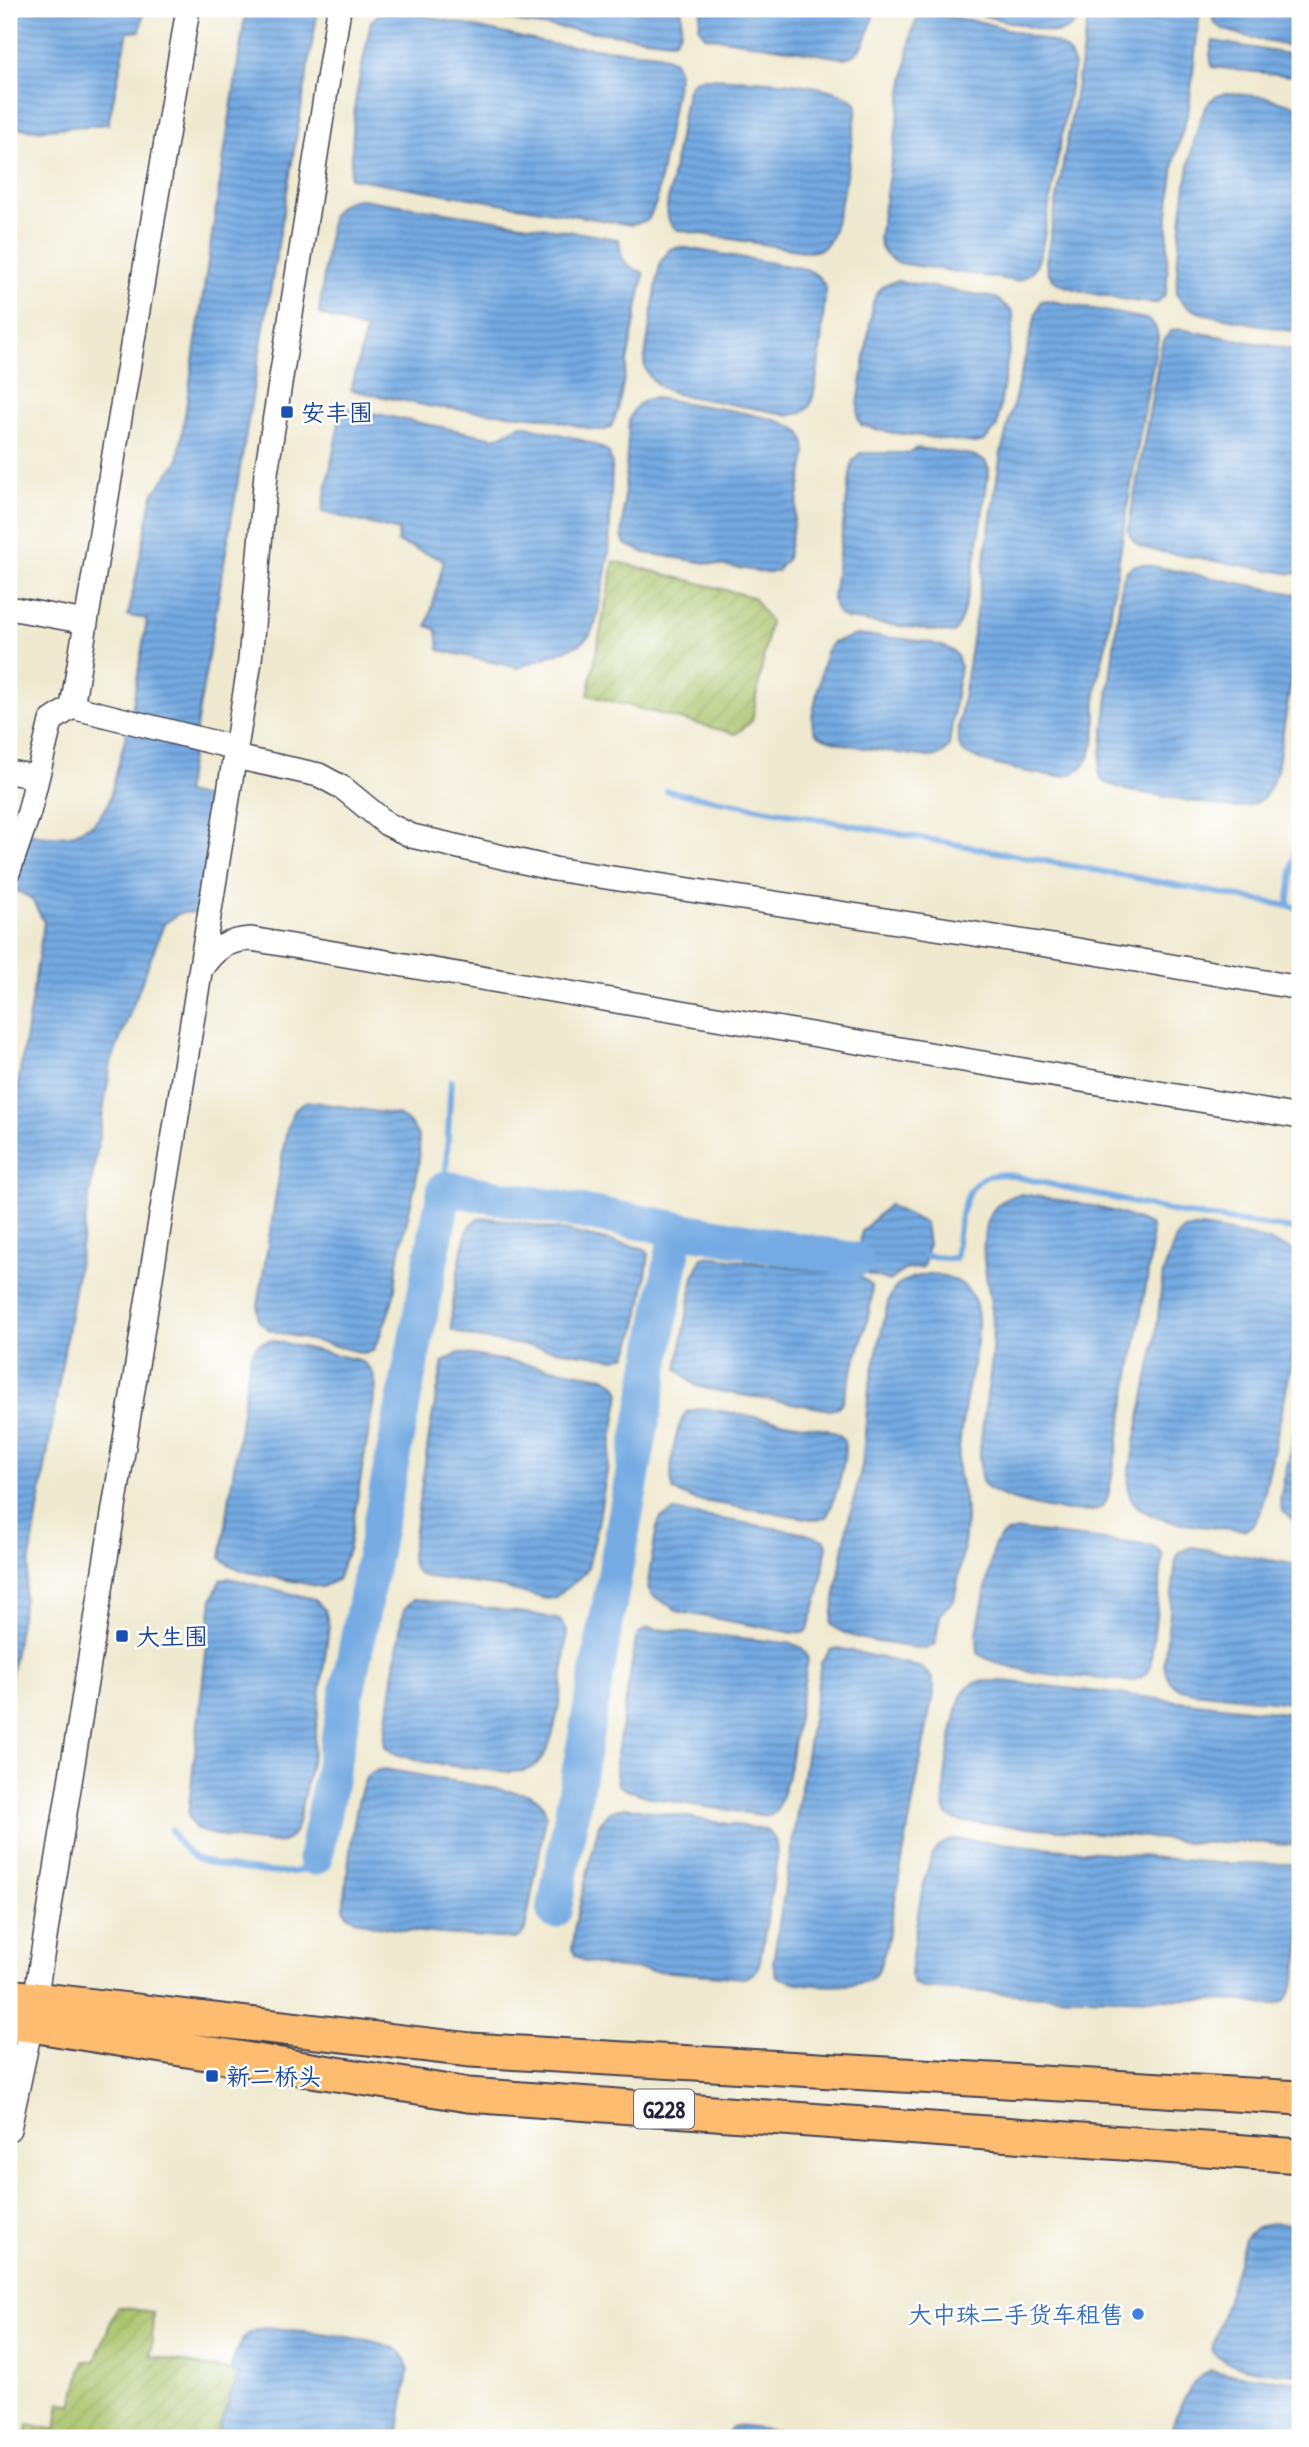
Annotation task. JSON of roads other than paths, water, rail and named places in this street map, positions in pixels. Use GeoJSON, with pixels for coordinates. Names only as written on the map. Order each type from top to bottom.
{"type":"FeatureCollection","features":[{"type":"Feature","properties":{"kind":"highway","name":"G228"},"geometry":{"type":"LineString","coordinates":[[21,2011],[471,2050],[1300,2098]]}},
{"type":"Feature","properties":{"kind":"highway","name":"G228"},"geometry":{"type":"LineString","coordinates":[[21,2011],[468,2095],[1300,2156]]}},
{"type":"Feature","properties":{"kind":"street"},"geometry":{"type":"LineString","coordinates":[[9,870],[29,812],[51,721],[72,707],[188,9]]}},
{"type":"Feature","properties":{"kind":"street"},"geometry":{"type":"LineString","coordinates":[[9,2129],[21,2011],[236,753],[250,661],[266,473],[339,9]]}},
{"type":"Feature","properties":{"kind":"street"},"geometry":{"type":"LineString","coordinates":[[9,608],[86,622]]}},
{"type":"Feature","properties":{"kind":"street"},"geometry":{"type":"LineString","coordinates":[[72,707],[318,775],[344,788],[387,824],[412,836],[554,869],[1072,949],[1300,988]]}},
{"type":"Feature","properties":{"kind":"street"},"geometry":{"type":"LineString","coordinates":[[9,772],[37,778]]}},
{"type":"Feature","properties":{"kind":"street"},"geometry":{"type":"LineString","coordinates":[[201,969],[222,945],[251,939],[1300,1117]]}},
{"type":"Feature","properties":{"kind":"water"},"geometry":{"type":"Polygon","coordinates":[[[9,9],[144,9],[140,31],[128,32],[108,124],[35,130],[9,127],[9,9]]]}},
{"type":"Feature","properties":{"kind":"water"},"geometry":{"type":"Polygon","coordinates":[[[246,9],[318,9],[185,793],[226,802],[207,912],[180,913],[164,924],[111,1063],[9,1689],[9,1140],[44,922],[31,898],[9,887],[9,882],[24,832],[46,837],[71,835],[93,824],[108,805],[131,716],[147,619],[128,616],[153,494],[178,461],[246,9]]]}},
{"type":"Feature","properties":{"kind":"water"},"geometry":{"type":"Polygon","coordinates":[[[385,9],[551,44],[659,54],[674,61],[679,72],[656,203],[648,220],[631,225],[350,178],[355,102],[371,21],[385,9]]]}},
{"type":"Feature","properties":{"kind":"water"},"geometry":{"type":"Polygon","coordinates":[[[466,9],[682,9],[681,31],[675,40],[670,41],[527,24],[466,9]]]}},
{"type":"Feature","properties":{"kind":"water"},"geometry":{"type":"Polygon","coordinates":[[[701,9],[875,9],[862,47],[857,53],[842,58],[705,36],[699,28],[701,9]]]}},
{"type":"Feature","properties":{"kind":"water"},"geometry":{"type":"Polygon","coordinates":[[[956,9],[1081,9],[1072,26],[1055,33],[956,9]]]}},
{"type":"Feature","properties":{"kind":"water"},"geometry":{"type":"Polygon","coordinates":[[[1090,9],[1200,9],[1189,108],[1175,157],[1168,214],[1167,284],[1165,295],[1157,303],[1120,299],[1073,289],[1055,281],[1047,270],[1046,261],[1090,9]]]}},
{"type":"Feature","properties":{"kind":"water"},"geometry":{"type":"Polygon","coordinates":[[[1211,9],[1300,9],[1300,49],[1225,30],[1214,23],[1211,9]]]}},
{"type":"Feature","properties":{"kind":"water"},"geometry":{"type":"Polygon","coordinates":[[[930,14],[982,22],[1058,44],[1073,61],[1040,254],[1031,273],[1022,279],[1016,281],[899,263],[887,256],[881,247],[879,238],[912,30],[918,18],[930,14]]]}},
{"type":"Feature","properties":{"kind":"water"},"geometry":{"type":"Polygon","coordinates":[[[1213,41],[1300,56],[1300,77],[1212,67],[1210,54],[1213,41]]]}},
{"type":"Feature","properties":{"kind":"water"},"geometry":{"type":"Polygon","coordinates":[[[703,78],[807,85],[845,95],[856,103],[837,219],[833,234],[824,247],[809,252],[678,230],[670,223],[667,206],[686,96],[691,84],[703,78]]]}},
{"type":"Feature","properties":{"kind":"water"},"geometry":{"type":"Polygon","coordinates":[[[1226,93],[1266,97],[1300,107],[1300,333],[1201,313],[1187,306],[1177,295],[1184,196],[1194,140],[1208,104],[1226,93]]]}},
{"type":"Feature","properties":{"kind":"water"},"geometry":{"type":"Polygon","coordinates":[[[361,199],[619,239],[624,261],[644,273],[618,410],[611,427],[595,430],[541,417],[433,407],[351,390],[366,330],[319,314],[331,217],[343,203],[361,199]]]}},
{"type":"Feature","properties":{"kind":"water"},"geometry":{"type":"Polygon","coordinates":[[[681,247],[806,269],[822,281],[826,288],[818,369],[812,399],[805,411],[790,415],[681,395],[662,388],[652,380],[644,363],[660,263],[670,249],[681,247]]]}},
{"type":"Feature","properties":{"kind":"water"},"geometry":{"type":"Polygon","coordinates":[[[897,281],[996,298],[1012,311],[1014,319],[997,427],[984,441],[975,443],[887,432],[861,425],[858,405],[873,302],[882,288],[897,281]]]}},
{"type":"Feature","properties":{"kind":"water"},"geometry":{"type":"Polygon","coordinates":[[[1041,301],[1146,319],[1155,327],[1158,338],[1098,679],[1094,744],[1084,765],[1064,776],[1027,772],[980,760],[962,750],[958,738],[1001,453],[1036,314],[1041,301]]]}},
{"type":"Feature","properties":{"kind":"water"},"geometry":{"type":"Polygon","coordinates":[[[1179,329],[1300,351],[1300,572],[1293,574],[1147,549],[1130,535],[1128,530],[1161,346],[1170,331],[1179,329]]]}},
{"type":"Feature","properties":{"kind":"water"},"geometry":{"type":"Polygon","coordinates":[[[655,398],[770,419],[786,424],[801,434],[806,454],[787,559],[777,571],[769,573],[645,553],[625,544],[622,536],[629,420],[639,404],[655,398]]]}},
{"type":"Feature","properties":{"kind":"water"},"geometry":{"type":"Polygon","coordinates":[[[342,407],[495,438],[522,425],[582,440],[609,453],[612,464],[609,554],[596,622],[590,635],[579,645],[518,668],[439,650],[437,630],[427,626],[444,560],[397,542],[399,531],[322,512],[342,407]]]}},
{"type":"Feature","properties":{"kind":"water"},"geometry":{"type":"Polygon","coordinates":[[[917,448],[973,455],[985,461],[989,469],[965,607],[953,633],[846,619],[837,612],[834,604],[852,462],[860,453],[908,453],[917,448]]]}},
{"type":"Feature","properties":{"kind":"water"},"geometry":{"type":"Polygon","coordinates":[[[1142,564],[1300,595],[1300,625],[1277,770],[1267,793],[1252,805],[1233,808],[1130,791],[1102,780],[1099,772],[1121,587],[1127,571],[1142,564]]]}},
{"type":"Feature","properties":{"kind":"water"},"geometry":{"type":"Polygon","coordinates":[[[857,635],[923,641],[947,648],[956,654],[960,667],[949,745],[943,753],[929,757],[869,749],[835,742],[816,733],[812,717],[826,651],[833,642],[857,635]]]}},
{"type":"Feature","properties":{"kind":"water"},"geometry":{"type":"Polygon","coordinates":[[[307,1101],[398,1115],[411,1125],[417,1134],[417,1176],[398,1262],[394,1295],[373,1351],[364,1353],[280,1333],[268,1329],[258,1320],[286,1133],[295,1110],[307,1101]]]}},
{"type":"Feature","properties":{"kind":"water"},"geometry":{"type":"Polygon","coordinates":[[[1020,1194],[1104,1209],[1151,1226],[1152,1243],[1147,1280],[1110,1487],[1105,1503],[1098,1509],[1074,1511],[1019,1502],[990,1490],[983,1483],[980,1474],[993,1333],[984,1257],[985,1234],[989,1217],[996,1207],[1004,1200],[1020,1194]]]}},
{"type":"Feature","properties":{"kind":"water"},"geometry":{"type":"Polygon","coordinates":[[[888,1205],[925,1223],[928,1245],[923,1267],[904,1270],[890,1281],[854,1270],[862,1231],[888,1205]]]}},
{"type":"Feature","properties":{"kind":"water"},"geometry":{"type":"Polygon","coordinates":[[[479,1218],[567,1231],[645,1249],[649,1254],[641,1305],[627,1355],[616,1359],[476,1338],[452,1330],[454,1294],[464,1244],[470,1225],[479,1218]]]}},
{"type":"Feature","properties":{"kind":"water"},"geometry":{"type":"Polygon","coordinates":[[[1201,1227],[1266,1240],[1300,1255],[1300,1325],[1262,1505],[1254,1523],[1244,1530],[1164,1520],[1137,1506],[1129,1491],[1129,1473],[1155,1343],[1163,1273],[1177,1235],[1185,1229],[1201,1227]]]}},
{"type":"Feature","properties":{"kind":"water"},"geometry":{"type":"Polygon","coordinates":[[[702,1257],[857,1276],[868,1282],[872,1295],[870,1308],[843,1401],[838,1407],[831,1410],[707,1389],[695,1385],[677,1369],[694,1276],[702,1257]]]}},
{"type":"Feature","properties":{"kind":"water"},"geometry":{"type":"Polygon","coordinates":[[[929,1274],[951,1278],[965,1287],[974,1300],[978,1315],[978,1333],[959,1454],[958,1469],[966,1510],[962,1556],[954,1601],[940,1616],[935,1644],[925,1649],[859,1638],[837,1629],[831,1623],[847,1527],[862,1466],[869,1388],[888,1302],[899,1285],[909,1279],[929,1274]]]}},
{"type":"Feature","properties":{"kind":"water"},"geometry":{"type":"Polygon","coordinates":[[[271,1340],[359,1360],[370,1369],[375,1379],[376,1388],[349,1547],[337,1580],[322,1587],[247,1572],[229,1565],[221,1558],[249,1363],[256,1347],[271,1340]]]}},
{"type":"Feature","properties":{"kind":"water"},"geometry":{"type":"Polygon","coordinates":[[[459,1353],[604,1377],[615,1383],[620,1393],[588,1568],[581,1577],[554,1598],[547,1599],[501,1587],[422,1576],[414,1567],[411,1555],[443,1362],[459,1353]]]}},
{"type":"Feature","properties":{"kind":"water"},"geometry":{"type":"Polygon","coordinates":[[[1300,1406],[1300,1526],[1282,1511],[1280,1499],[1300,1406]]]}},
{"type":"Feature","properties":{"kind":"water"},"geometry":{"type":"Polygon","coordinates":[[[703,1408],[827,1429],[840,1436],[845,1449],[842,1469],[826,1517],[818,1520],[695,1500],[674,1491],[671,1473],[678,1429],[686,1412],[703,1408]]]}},
{"type":"Feature","properties":{"kind":"water"},"geometry":{"type":"Polygon","coordinates":[[[674,1511],[803,1533],[825,1540],[827,1545],[819,1594],[808,1629],[803,1633],[794,1633],[680,1612],[653,1596],[648,1588],[657,1526],[661,1518],[674,1511]]]}},
{"type":"Feature","properties":{"kind":"water"},"geometry":{"type":"Polygon","coordinates":[[[1021,1530],[1154,1546],[1163,1555],[1150,1668],[1143,1676],[1126,1681],[1049,1674],[1009,1667],[978,1653],[977,1633],[994,1546],[1005,1534],[1021,1530]]]}},
{"type":"Feature","properties":{"kind":"water"},"geometry":{"type":"Polygon","coordinates":[[[1192,1547],[1300,1565],[1300,1704],[1194,1692],[1176,1687],[1169,1681],[1164,1663],[1176,1560],[1179,1552],[1192,1547]]]}},
{"type":"Feature","properties":{"kind":"water"},"geometry":{"type":"Polygon","coordinates":[[[228,1578],[314,1599],[325,1610],[329,1626],[313,1753],[297,1827],[289,1838],[281,1842],[213,1835],[193,1826],[188,1815],[212,1599],[221,1579],[228,1578]]]}},
{"type":"Feature","properties":{"kind":"water"},"geometry":{"type":"Polygon","coordinates":[[[414,1599],[560,1620],[567,1630],[560,1699],[552,1736],[536,1765],[509,1772],[464,1767],[411,1759],[385,1747],[401,1623],[404,1609],[414,1599]]]}},
{"type":"Feature","properties":{"kind":"water"},"geometry":{"type":"Polygon","coordinates":[[[648,1628],[787,1643],[803,1649],[808,1659],[787,1781],[776,1812],[767,1816],[688,1804],[646,1796],[618,1785],[615,1765],[636,1639],[639,1633],[648,1628]]]}},
{"type":"Feature","properties":{"kind":"water"},"geometry":{"type":"Polygon","coordinates":[[[838,1648],[921,1667],[931,1677],[934,1688],[886,1948],[872,1978],[853,1984],[824,1986],[784,1979],[776,1975],[773,1962],[821,1663],[830,1650],[838,1648]]]}},
{"type":"Feature","properties":{"kind":"water"},"geometry":{"type":"Polygon","coordinates":[[[981,1681],[1004,1681],[1300,1715],[1300,1846],[1248,1842],[1195,1843],[953,1819],[944,1806],[952,1734],[963,1692],[981,1681]]]}},
{"type":"Feature","properties":{"kind":"water"},"geometry":{"type":"Polygon","coordinates":[[[385,1769],[531,1795],[542,1803],[546,1817],[525,1930],[521,1936],[515,1939],[401,1930],[360,1921],[348,1915],[344,1902],[360,1795],[369,1774],[385,1769]]]}},
{"type":"Feature","properties":{"kind":"water"},"geometry":{"type":"Polygon","coordinates":[[[625,1807],[766,1830],[772,1836],[777,1859],[760,1961],[753,1974],[744,1978],[608,1967],[584,1961],[575,1955],[572,1948],[574,1929],[599,1824],[609,1812],[625,1807]]]}},
{"type":"Feature","properties":{"kind":"water"},"geometry":{"type":"Polygon","coordinates":[[[955,1839],[1215,1863],[1290,1864],[1300,1868],[1298,1964],[1288,1997],[1278,2004],[1270,2005],[1245,2001],[1045,1996],[922,1988],[913,1983],[910,1974],[923,1886],[933,1855],[941,1845],[955,1839]]]}},
{"type":"Feature","properties":{"kind":"water"},"geometry":{"type":"Polygon","coordinates":[[[1276,2223],[1300,2225],[1300,2374],[1238,2366],[1226,2362],[1212,2349],[1245,2239],[1258,2226],[1276,2223]]]}},
{"type":"Feature","properties":{"kind":"water"},"geometry":{"type":"Polygon","coordinates":[[[268,2327],[357,2338],[399,2351],[408,2370],[398,2438],[215,2438],[239,2374],[230,2371],[238,2348],[251,2332],[268,2327]]]}},
{"type":"Feature","properties":{"kind":"water"},"geometry":{"type":"Polygon","coordinates":[[[1211,2371],[1300,2382],[1300,2438],[1169,2438],[1174,2420],[1190,2390],[1203,2375],[1211,2371]]]}},
{"type":"Feature","properties":{"kind":"water"},"geometry":{"type":"Polygon","coordinates":[[[737,2426],[828,2438],[725,2438],[731,2428],[737,2426]]]}},
{"type":"Feature","properties":{"kind":"waterway"},"geometry":{"type":"LineString","coordinates":[[667,791],[1300,908]]}},
{"type":"Feature","properties":{"kind":"waterway"},"geometry":{"type":"LineString","coordinates":[[1288,906],[1300,811]]}},
{"type":"Feature","properties":{"kind":"waterway"},"geometry":{"type":"LineString","coordinates":[[445,1188],[451,1081]]}},
{"type":"Feature","properties":{"kind":"waterway"},"geometry":{"type":"LineString","coordinates":[[925,1256],[955,1259],[961,1215],[969,1193],[983,1178],[1004,1174],[1185,1214],[1300,1230]]}},
{"type":"Feature","properties":{"kind":"waterway"},"geometry":{"type":"LineString","coordinates":[[315,1858],[445,1188],[856,1260]]}},
{"type":"Feature","properties":{"kind":"waterway"},"geometry":{"type":"LineString","coordinates":[[554,1911],[677,1229]]}},
{"type":"Feature","properties":{"kind":"waterway"},"geometry":{"type":"LineString","coordinates":[[171,1830],[181,1846],[196,1858],[231,1867],[289,1872],[304,1869],[315,1858]]}},
{"type":"Feature","properties":{"kind":"place","name":"安丰围"},"geometry":{"type":"Point","coordinates":[287,412]}},
{"type":"Feature","properties":{"kind":"place","name":"大生围"},"geometry":{"type":"Point","coordinates":[122,1636]}},
{"type":"Feature","properties":{"kind":"place","name":"新二桥头"},"geometry":{"type":"Point","coordinates":[212,2076]}},
{"type":"Feature","properties":{"kind":"place","name":"大中珠二手货车租售"},"geometry":{"type":"Point","coordinates":[1138,2314]}}]}
